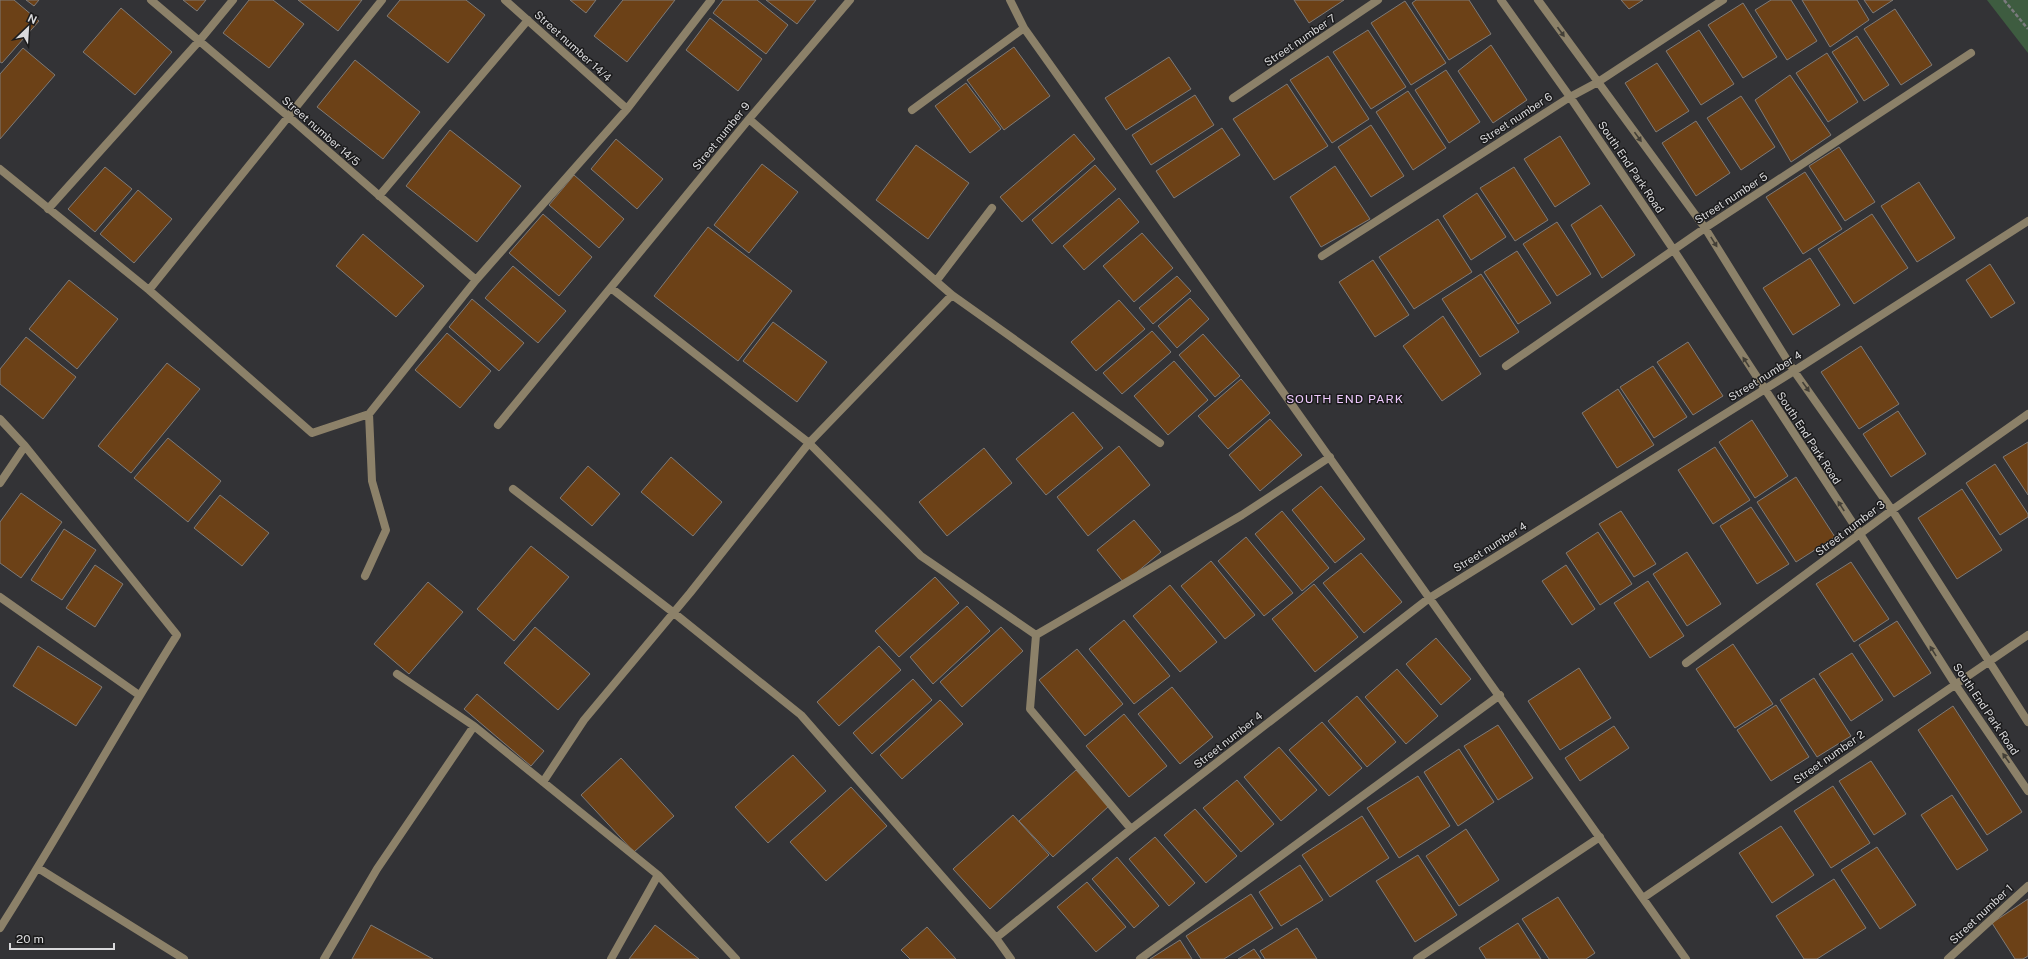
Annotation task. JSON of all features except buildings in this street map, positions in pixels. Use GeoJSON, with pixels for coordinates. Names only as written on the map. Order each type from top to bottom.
{"type":"FeatureCollection","features":[{"type":"Feature","properties":{"kind":"street","name":"Street number 14/5"},"geometry":{"type":"LineString","coordinates":[[151,0],[200,40],[476,280]]}},
{"type":"Feature","properties":{"kind":"street"},"geometry":{"type":"LineString","coordinates":[[48,209],[200,40],[233,0]]}},
{"type":"Feature","properties":{"kind":"street"},"geometry":{"type":"LineString","coordinates":[[148,290],[382,0]]}},
{"type":"Feature","properties":{"kind":"street","name":"Street number 14/4"},"geometry":{"type":"LineString","coordinates":[[505,0],[627,109]]}},
{"type":"Feature","properties":{"kind":"street"},"geometry":{"type":"LineString","coordinates":[[0,169],[148,290],[312,433],[369,414],[476,280],[627,109],[710,0]]}},
{"type":"Feature","properties":{"kind":"street","name":"Street number 9"},"geometry":{"type":"LineString","coordinates":[[498,425],[749,119],[850,0]]}},
{"type":"Feature","properties":{"kind":"street"},"geometry":{"type":"LineString","coordinates":[[1010,0],[1024,28],[1330,457],[1428,599],[1500,695],[1686,959]]}},
{"type":"Feature","properties":{"kind":"street","name":"Street number 7"},"geometry":{"type":"LineString","coordinates":[[1233,98],[1378,0]]}},
{"type":"Feature","properties":{"kind":"street","name":"South End Park Road"},"geometry":{"type":"LineString","coordinates":[[1500,0],[1570,97],[1674,249],[1764,390],[1860,534],[1955,684],[2028,791]]}},
{"type":"Feature","properties":{"kind":"street","name":"South End Park Road"},"geometry":{"type":"LineString","coordinates":[[1538,0],[1705,228],[1794,371],[1892,510],[1990,660],[2028,722]]}},
{"type":"Feature","properties":{"kind":"street","name":"Street number 6"},"geometry":{"type":"LineString","coordinates":[[1322,256],[1570,97],[1598,82],[1723,0]]}},
{"type":"Feature","properties":{"kind":"street"},"geometry":{"type":"LineString","coordinates":[[379,196],[528,20]]}},
{"type":"Feature","properties":{"kind":"street"},"geometry":{"type":"LineString","coordinates":[[912,110],[1024,28]]}},
{"type":"Feature","properties":{"kind":"street","name":"Street number 5"},"geometry":{"type":"LineString","coordinates":[[1506,366],[1705,228],[1971,53]]}},
{"type":"Feature","properties":{"kind":"street"},"geometry":{"type":"LineString","coordinates":[[749,119],[937,280],[952,295],[1160,443]]}},
{"type":"Feature","properties":{"kind":"street"},"geometry":{"type":"LineString","coordinates":[[937,280],[992,208]]}},
{"type":"Feature","properties":{"kind":"street","name":"Street number 4"},"geometry":{"type":"LineString","coordinates":[[996,938],[1131,829],[1428,599],[1764,390],[2028,221]]}},
{"type":"Feature","properties":{"kind":"street"},"geometry":{"type":"LineString","coordinates":[[611,288],[809,443],[921,556],[1036,635]]}},
{"type":"Feature","properties":{"kind":"street"},"geometry":{"type":"LineString","coordinates":[[542,782],[584,720],[674,612],[809,443],[952,295]]}},
{"type":"Feature","properties":{"kind":"street"},"geometry":{"type":"LineString","coordinates":[[365,576],[386,530],[372,481],[369,414]]}},
{"type":"Feature","properties":{"kind":"street","name":"Street number 3"},"geometry":{"type":"LineString","coordinates":[[1686,663],[1892,510],[2028,414]]}},
{"type":"Feature","properties":{"kind":"street"},"geometry":{"type":"LineString","coordinates":[[0,419],[25,446],[177,635],[139,695],[38,868],[0,928]]}},
{"type":"Feature","properties":{"kind":"street"},"geometry":{"type":"LineString","coordinates":[[0,483],[25,446]]}},
{"type":"Feature","properties":{"kind":"street"},"geometry":{"type":"LineString","coordinates":[[1036,635],[1242,515],[1330,457]]}},
{"type":"Feature","properties":{"kind":"street"},"geometry":{"type":"LineString","coordinates":[[512,490],[674,612],[800,715],[996,938],[1011,959]]}},
{"type":"Feature","properties":{"kind":"street"},"geometry":{"type":"LineString","coordinates":[[0,597],[139,695]]}},
{"type":"Feature","properties":{"kind":"street"},"geometry":{"type":"LineString","coordinates":[[1036,635],[1030,709],[1131,829]]}},
{"type":"Feature","properties":{"kind":"street","name":"Street number 2"},"geometry":{"type":"LineString","coordinates":[[1643,898],[2028,635]]}},
{"type":"Feature","properties":{"kind":"street"},"geometry":{"type":"LineString","coordinates":[[397,674],[474,726],[658,875],[736,959]]}},
{"type":"Feature","properties":{"kind":"street"},"geometry":{"type":"LineString","coordinates":[[1140,959],[1500,695]]}},
{"type":"Feature","properties":{"kind":"street"},"geometry":{"type":"LineString","coordinates":[[324,959],[377,869],[474,726]]}},
{"type":"Feature","properties":{"kind":"street"},"geometry":{"type":"LineString","coordinates":[[1417,959],[1600,837]]}},
{"type":"Feature","properties":{"kind":"street"},"geometry":{"type":"LineString","coordinates":[[38,868],[184,959]]}},
{"type":"Feature","properties":{"kind":"street"},"geometry":{"type":"LineString","coordinates":[[611,959],[658,875]]}},
{"type":"Feature","properties":{"kind":"street","name":"Street number 1"},"geometry":{"type":"LineString","coordinates":[[1948,959],[2028,886]]}},
{"type":"Feature","properties":{"kind":"path"},"geometry":{"type":"LineString","coordinates":[[2004,0],[2028,29]]}},
{"type":"Feature","properties":{"kind":"green space"},"geometry":{"type":"Polygon","coordinates":[[[1987,0],[2028,0],[2028,53],[1987,0]]]}},
{"type":"Feature","properties":{"kind":"district","name":"SOUTH END PARK"},"geometry":{"type":"Point","coordinates":[1345,399]}}]}
